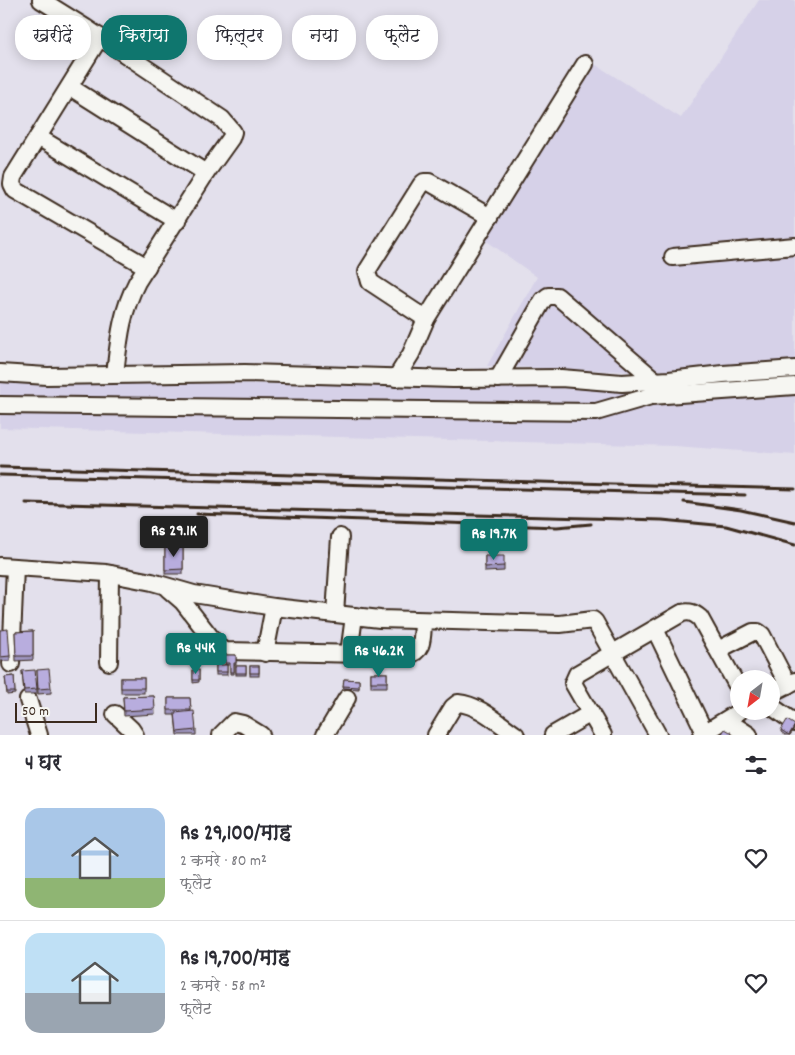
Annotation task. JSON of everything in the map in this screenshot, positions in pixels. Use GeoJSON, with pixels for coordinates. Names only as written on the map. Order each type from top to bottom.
{"type":"FeatureCollection","features":[{"type":"Feature","properties":{"kind":"street"},"geometry":{"type":"LineString","coordinates":[[41,0],[222,119],[233,132],[231,138],[206,173],[128,299],[122,319],[115,374]]}},
{"type":"Feature","properties":{"kind":"street"},"geometry":{"type":"LineString","coordinates":[[100,37],[13,177],[12,184],[15,190],[147,267]]}},
{"type":"Feature","properties":{"kind":"street"},"geometry":{"type":"LineString","coordinates":[[396,378],[411,354],[426,319],[584,64]]}},
{"type":"Feature","properties":{"kind":"street"},"geometry":{"type":"LineString","coordinates":[[70,87],[206,173]]}},
{"type":"Feature","properties":{"kind":"street"},"geometry":{"type":"LineString","coordinates":[[38,137],[177,221]]}},
{"type":"Feature","properties":{"kind":"street"},"geometry":{"type":"LineString","coordinates":[[426,319],[370,282],[367,271],[424,182],[429,182],[490,216]]}},
{"type":"Feature","properties":{"kind":"street"},"geometry":{"type":"LineString","coordinates":[[673,257],[795,246]]}},
{"type":"Feature","properties":{"kind":"street"},"geometry":{"type":"LineString","coordinates":[[498,379],[543,300],[548,296],[557,296],[656,381]]}},
{"type":"Feature","properties":{"kind":"street"},"geometry":{"type":"LineString","coordinates":[[0,373],[47,376],[245,373],[396,378],[561,378],[622,383],[795,369]]}},
{"type":"Feature","properties":{"kind":"street"},"geometry":{"type":"LineString","coordinates":[[0,405],[596,412],[651,396],[795,386]]}},
{"type":"Feature","properties":{"kind":"street"},"geometry":{"type":"LineString","coordinates":[[335,614],[340,537]]}},
{"type":"Feature","properties":{"kind":"street"},"geometry":{"type":"LineString","coordinates":[[11,664],[7,566],[110,574],[194,594],[274,607],[354,616],[423,622],[560,624],[592,620],[595,622],[658,735]]}},
{"type":"Feature","properties":{"kind":"street"},"geometry":{"type":"LineString","coordinates":[[109,662],[110,574]]}},
{"type":"Feature","properties":{"kind":"street"},"geometry":{"type":"LineString","coordinates":[[165,586],[183,602],[219,648],[233,651],[414,654],[420,647],[423,622]]}},
{"type":"Feature","properties":{"kind":"street"},"geometry":{"type":"LineString","coordinates":[[265,653],[274,607]]}},
{"type":"Feature","properties":{"kind":"street"},"geometry":{"type":"LineString","coordinates":[[603,735],[573,683],[574,678],[577,674],[682,613],[689,612],[700,618],[730,672]]}},
{"type":"Feature","properties":{"kind":"street"},"geometry":{"type":"LineString","coordinates":[[349,654],[354,616]]}},
{"type":"Feature","properties":{"kind":"street"},"geometry":{"type":"LineString","coordinates":[[654,629],[703,734],[730,718]]}},
{"type":"Feature","properties":{"kind":"street"},"geometry":{"type":"LineString","coordinates":[[718,650],[753,632],[758,632],[762,635],[791,683]]}},
{"type":"Feature","properties":{"kind":"street"},"geometry":{"type":"LineString","coordinates":[[325,735],[347,698]]}},
{"type":"Feature","properties":{"kind":"street"},"geometry":{"type":"LineString","coordinates":[[28,700],[39,735]]}},
{"type":"Feature","properties":{"kind":"street"},"geometry":{"type":"LineString","coordinates":[[436,735],[454,707],[458,704],[467,704],[478,708],[516,735]]}},
{"type":"Feature","properties":{"kind":"street"},"geometry":{"type":"LineString","coordinates":[[780,712],[795,723]]}},
{"type":"Feature","properties":{"kind":"street"},"geometry":{"type":"LineString","coordinates":[[554,735],[591,713]]}},
{"type":"Feature","properties":{"kind":"street"},"geometry":{"type":"LineString","coordinates":[[114,714],[135,735]]}},
{"type":"Feature","properties":{"kind":"street"},"geometry":{"type":"LineString","coordinates":[[736,720],[749,735]]}},
{"type":"Feature","properties":{"kind":"street"},"geometry":{"type":"LineString","coordinates":[[221,735],[234,722],[243,724],[262,735]]}},
{"type":"Feature","properties":{"kind":"shaded area"},"geometry":{"type":"Polygon","coordinates":[[[759,0],[795,0],[795,361],[639,372],[487,366],[537,277],[484,239],[593,63],[681,118],[759,0]]]}},
{"type":"Feature","properties":{"kind":"shaded area"},"geometry":{"type":"Polygon","coordinates":[[[795,378],[795,455],[675,446],[0,428],[0,381],[662,388],[795,378]]]}},
{"type":"Feature","properties":{"kind":"building"},"geometry":{"type":"Polygon","coordinates":[[[165,546],[183,546],[183,569],[165,570],[165,546]]]}},
{"type":"Feature","properties":{"kind":"building"},"geometry":{"type":"Polygon","coordinates":[[[485,556],[504,556],[504,566],[485,567],[485,556]]]}},
{"type":"Feature","properties":{"kind":"building"},"geometry":{"type":"Polygon","coordinates":[[[8,629],[10,656],[0,657],[0,630],[8,629]]]}},
{"type":"Feature","properties":{"kind":"building"},"geometry":{"type":"Polygon","coordinates":[[[33,631],[33,656],[16,656],[15,632],[33,631]]]}},
{"type":"Feature","properties":{"kind":"building"},"geometry":{"type":"Polygon","coordinates":[[[225,655],[236,655],[234,672],[230,672],[230,663],[225,663],[225,655]]]}},
{"type":"Feature","properties":{"kind":"building"},"geometry":{"type":"Polygon","coordinates":[[[216,665],[227,665],[227,672],[216,672],[216,665]]]}},
{"type":"Feature","properties":{"kind":"building"},"geometry":{"type":"Polygon","coordinates":[[[236,666],[246,666],[246,673],[236,673],[236,666]]]}},
{"type":"Feature","properties":{"kind":"building"},"geometry":{"type":"Polygon","coordinates":[[[250,666],[259,666],[259,673],[250,673],[250,666]]]}},
{"type":"Feature","properties":{"kind":"building"},"geometry":{"type":"Polygon","coordinates":[[[49,669],[51,688],[38,689],[37,670],[49,669]]]}},
{"type":"Feature","properties":{"kind":"building"},"geometry":{"type":"Polygon","coordinates":[[[35,670],[37,689],[24,690],[22,671],[35,670]]]}},
{"type":"Feature","properties":{"kind":"building"},"geometry":{"type":"Polygon","coordinates":[[[193,670],[199,670],[199,680],[193,680],[193,670]]]}},
{"type":"Feature","properties":{"kind":"building"},"geometry":{"type":"Polygon","coordinates":[[[371,673],[387,673],[387,682],[371,682],[371,673]]]}},
{"type":"Feature","properties":{"kind":"building"},"geometry":{"type":"Polygon","coordinates":[[[14,676],[15,692],[7,692],[5,677],[14,676]]]}},
{"type":"Feature","properties":{"kind":"building"},"geometry":{"type":"Polygon","coordinates":[[[121,678],[144,678],[144,688],[121,688],[121,678]]]}},
{"type":"Feature","properties":{"kind":"building"},"geometry":{"type":"Polygon","coordinates":[[[344,679],[359,680],[359,687],[343,686],[344,679]]]}},
{"type":"Feature","properties":{"kind":"building"},"geometry":{"type":"Polygon","coordinates":[[[154,696],[155,709],[124,711],[123,697],[154,696]]]}},
{"type":"Feature","properties":{"kind":"building"},"geometry":{"type":"Polygon","coordinates":[[[168,698],[190,698],[191,710],[168,710],[168,698]]]}},
{"type":"Feature","properties":{"kind":"building"},"geometry":{"type":"Polygon","coordinates":[[[194,711],[196,730],[177,732],[175,713],[194,711]]]}},
{"type":"Feature","properties":{"kind":"building"},"geometry":{"type":"Polygon","coordinates":[[[787,720],[795,725],[789,735],[781,730],[787,720]]]}},
{"type":"Feature","properties":{"kind":"building"},"geometry":{"type":"Polygon","coordinates":[[[725,729],[732,733],[731,735],[721,735],[725,729]]]}},
{"type":"Feature","properties":{"kind":"railway"},"geometry":{"type":"LineString","coordinates":[[0,467],[795,489]]}},
{"type":"Feature","properties":{"kind":"railway"},"geometry":{"type":"LineString","coordinates":[[0,475],[745,495]]}},
{"type":"Feature","properties":{"kind":"railway"},"geometry":{"type":"LineString","coordinates":[[684,502],[741,510],[795,522]]}},
{"type":"Feature","properties":{"kind":"railway"},"geometry":{"type":"LineString","coordinates":[[26,503],[662,520],[726,526],[795,545]]}},
{"type":"Feature","properties":{"kind":"railway"},"geometry":{"type":"LineString","coordinates":[[197,514],[557,527],[591,524]]}}]}
